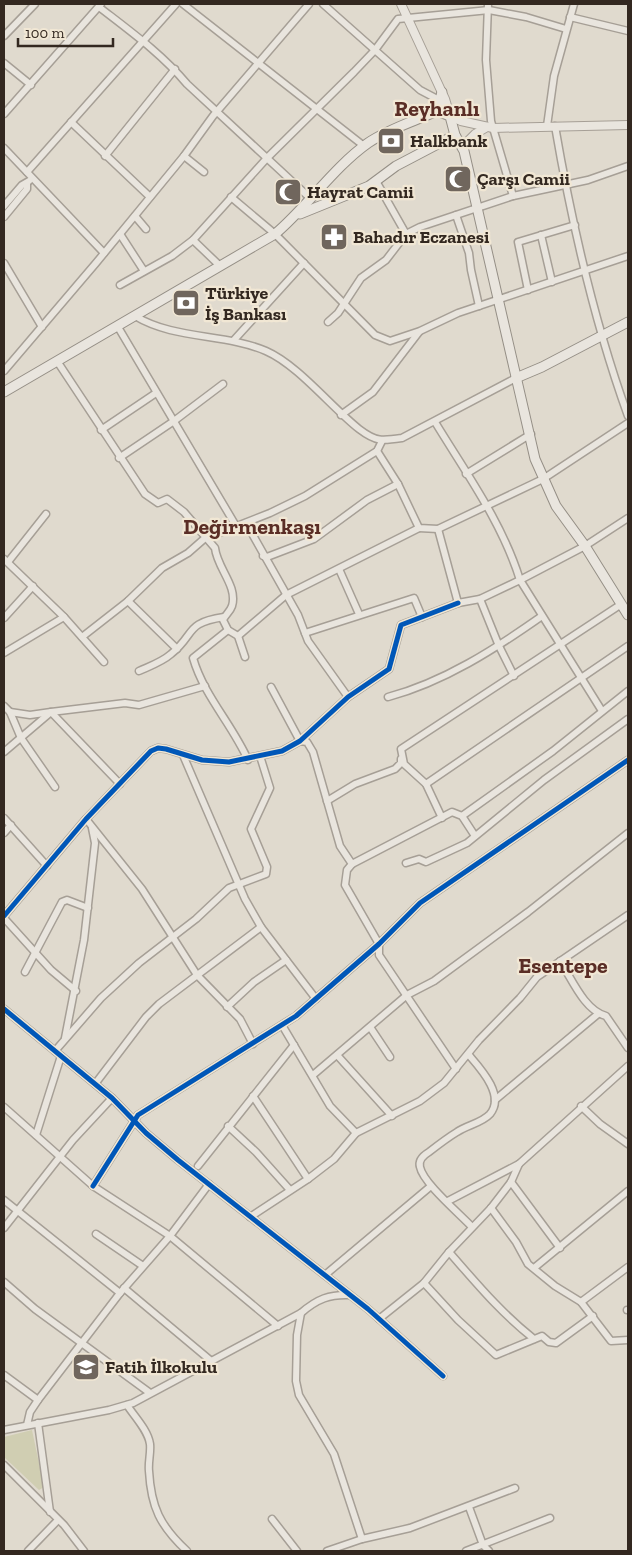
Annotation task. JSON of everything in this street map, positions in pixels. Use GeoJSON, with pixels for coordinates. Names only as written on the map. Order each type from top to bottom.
{"type":"FeatureCollection","features":[{"type":"Feature","properties":{"kind":"main road"},"geometry":{"type":"LineString","coordinates":[[437,111],[440,96]]}},
{"type":"Feature","properties":{"kind":"main road"},"geometry":{"type":"LineString","coordinates":[[4,392],[275,234],[298,215],[311,199],[364,146],[377,137],[437,111],[450,116],[455,134],[462,147],[479,207],[516,378],[531,434],[535,459],[556,506],[585,546],[628,616]]}},
{"type":"Feature","properties":{"kind":"main road"},"geometry":{"type":"LineString","coordinates":[[298,215],[361,190],[396,166],[455,134]]}},
{"type":"Feature","properties":{"kind":"main road"},"geometry":{"type":"LineString","coordinates":[[516,378],[628,322]]}},
{"type":"Feature","properties":{"kind":"street"},"geometry":{"type":"LineString","coordinates":[[4,36],[35,4]]}},
{"type":"Feature","properties":{"kind":"street"},"geometry":{"type":"LineString","coordinates":[[27,172],[176,4]]}},
{"type":"Feature","properties":{"kind":"street"},"geometry":{"type":"LineString","coordinates":[[183,4],[257,64],[364,146]]}},
{"type":"Feature","properties":{"kind":"street"},"geometry":{"type":"LineString","coordinates":[[4,370],[135,216],[184,156],[216,112],[309,4]]}},
{"type":"Feature","properties":{"kind":"street"},"geometry":{"type":"LineString","coordinates":[[323,4],[420,90],[440,96]]}},
{"type":"Feature","properties":{"kind":"street"},"geometry":{"type":"LineString","coordinates":[[401,4],[450,116],[461,121],[490,128],[628,126]]}},
{"type":"Feature","properties":{"kind":"street"},"geometry":{"type":"LineString","coordinates":[[574,4],[554,76],[551,126],[601,337],[628,416]]}},
{"type":"Feature","properties":{"kind":"street"},"geometry":{"type":"LineString","coordinates":[[4,114],[100,6],[174,69],[216,112],[311,199]]}},
{"type":"Feature","properties":{"kind":"street"},"geometry":{"type":"LineString","coordinates":[[489,7],[486,60],[490,128],[513,196]]}},
{"type":"Feature","properties":{"kind":"street"},"geometry":{"type":"LineString","coordinates":[[120,285],[172,256],[193,240],[267,158],[318,110],[375,50],[393,23],[398,19],[489,7],[566,29]]}},
{"type":"Feature","properties":{"kind":"street"},"geometry":{"type":"LineString","coordinates":[[570,17],[628,31]]}},
{"type":"Feature","properties":{"kind":"street"},"geometry":{"type":"LineString","coordinates":[[4,63],[31,85]]}},
{"type":"Feature","properties":{"kind":"street"},"geometry":{"type":"LineString","coordinates":[[105,156],[174,69]]}},
{"type":"Feature","properties":{"kind":"street"},"geometry":{"type":"LineString","coordinates":[[71,122],[150,197]]}},
{"type":"Feature","properties":{"kind":"street"},"geometry":{"type":"LineString","coordinates":[[462,147],[475,134],[490,128]]}},
{"type":"Feature","properties":{"kind":"street"},"geometry":{"type":"LineString","coordinates":[[4,148],[27,172],[30,181],[104,252]]}},
{"type":"Feature","properties":{"kind":"street"},"geometry":{"type":"LineString","coordinates":[[184,156],[204,172]]}},
{"type":"Feature","properties":{"kind":"street"},"geometry":{"type":"LineString","coordinates":[[328,322],[361,278],[386,260],[406,234],[420,227],[513,196],[588,180],[628,166]]}},
{"type":"Feature","properties":{"kind":"street"},"geometry":{"type":"LineString","coordinates":[[4,206],[22,185],[30,181]]}},
{"type":"Feature","properties":{"kind":"street"},"geometry":{"type":"LineString","coordinates":[[4,217],[27,189],[30,181]]}},
{"type":"Feature","properties":{"kind":"street"},"geometry":{"type":"LineString","coordinates":[[376,181],[406,234]]}},
{"type":"Feature","properties":{"kind":"street"},"geometry":{"type":"LineString","coordinates":[[231,197],[275,234],[343,304],[380,338],[390,341],[420,331],[458,313],[628,256]]}},
{"type":"Feature","properties":{"kind":"street"},"geometry":{"type":"LineString","coordinates":[[456,215],[469,253],[479,306]]}},
{"type":"Feature","properties":{"kind":"street"},"geometry":{"type":"LineString","coordinates":[[135,216],[146,229]]}},
{"type":"Feature","properties":{"kind":"street"},"geometry":{"type":"LineString","coordinates":[[528,290],[518,242],[575,225]]}},
{"type":"Feature","properties":{"kind":"street"},"geometry":{"type":"LineString","coordinates":[[120,234],[144,271]]}},
{"type":"Feature","properties":{"kind":"street"},"geometry":{"type":"LineString","coordinates":[[541,235],[552,282]]}},
{"type":"Feature","properties":{"kind":"street"},"geometry":{"type":"LineString","coordinates":[[193,240],[219,265]]}},
{"type":"Feature","properties":{"kind":"street"},"geometry":{"type":"LineString","coordinates":[[4,263],[42,327]]}},
{"type":"Feature","properties":{"kind":"street"},"geometry":{"type":"LineString","coordinates":[[234,340],[304,263]]}},
{"type":"Feature","properties":{"kind":"street"},"geometry":{"type":"LineString","coordinates":[[134,316],[149,325],[182,333],[234,340],[268,352],[285,363],[370,438],[382,441],[402,438],[516,378]]}},
{"type":"Feature","properties":{"kind":"street"},"geometry":{"type":"LineString","coordinates":[[118,327],[236,526]]}},
{"type":"Feature","properties":{"kind":"street"},"geometry":{"type":"LineString","coordinates":[[342,415],[373,392],[420,331]]}},
{"type":"Feature","properties":{"kind":"street"},"geometry":{"type":"LineString","coordinates":[[57,361],[119,458],[145,494],[158,503],[167,499],[190,518],[204,539],[214,548],[215,555],[232,589],[232,605],[224,617],[206,620],[196,625],[169,656],[139,671]]}},
{"type":"Feature","properties":{"kind":"street"},"geometry":{"type":"LineString","coordinates":[[119,458],[174,421],[223,384]]}},
{"type":"Feature","properties":{"kind":"street"},"geometry":{"type":"LineString","coordinates":[[101,430],[156,393]]}},
{"type":"Feature","properties":{"kind":"street"},"geometry":{"type":"LineString","coordinates":[[435,422],[466,474],[488,505],[514,560],[520,580],[602,711]]}},
{"type":"Feature","properties":{"kind":"street"},"geometry":{"type":"LineString","coordinates":[[238,636],[286,595],[419,528],[438,529],[543,479],[628,423]]}},
{"type":"Feature","properties":{"kind":"street"},"geometry":{"type":"LineString","coordinates":[[466,474],[531,434]]}},
{"type":"Feature","properties":{"kind":"street"},"geometry":{"type":"LineString","coordinates":[[82,637],[128,602],[162,568],[188,553],[204,539],[246,523],[305,496],[377,451],[382,441]]}},
{"type":"Feature","properties":{"kind":"street"},"geometry":{"type":"LineString","coordinates":[[377,451],[398,484],[419,528]]}},
{"type":"Feature","properties":{"kind":"street"},"geometry":{"type":"LineString","coordinates":[[263,556],[267,557],[314,539],[368,500],[398,484]]}},
{"type":"Feature","properties":{"kind":"street"},"geometry":{"type":"LineString","coordinates":[[46,514],[6,560],[64,617],[104,662]]}},
{"type":"Feature","properties":{"kind":"street"},"geometry":{"type":"LineString","coordinates":[[76,991],[36,954],[4,917],[46,866],[151,752],[158,748],[202,760],[228,762],[248,760],[282,751],[300,741],[348,697],[389,669],[401,624],[458,603],[480,599],[585,546],[628,518]]}},
{"type":"Feature","properties":{"kind":"street"},"geometry":{"type":"LineString","coordinates":[[246,523],[298,615],[313,649],[348,697]]}},
{"type":"Feature","properties":{"kind":"street"},"geometry":{"type":"LineString","coordinates":[[438,529],[458,603]]}},
{"type":"Feature","properties":{"kind":"street"},"geometry":{"type":"LineString","coordinates":[[339,569],[359,614]]}},
{"type":"Feature","properties":{"kind":"street"},"geometry":{"type":"LineString","coordinates":[[4,618],[33,586]]}},
{"type":"Feature","properties":{"kind":"street"},"geometry":{"type":"LineString","coordinates":[[305,634],[359,614],[414,598],[422,617]]}},
{"type":"Feature","properties":{"kind":"street"},"geometry":{"type":"LineString","coordinates":[[480,599],[499,646],[514,676]]}},
{"type":"Feature","properties":{"kind":"street"},"geometry":{"type":"LineString","coordinates":[[128,602],[177,649]]}},
{"type":"Feature","properties":{"kind":"street"},"geometry":{"type":"LineString","coordinates":[[327,801],[355,784],[395,769],[400,764],[401,749],[404,746],[514,676],[559,644],[620,605]]}},
{"type":"Feature","properties":{"kind":"street"},"geometry":{"type":"LineString","coordinates":[[388,697],[426,685],[499,646],[542,616]]}},
{"type":"Feature","properties":{"kind":"street"},"geometry":{"type":"LineString","coordinates":[[4,653],[64,617]]}},
{"type":"Feature","properties":{"kind":"street"},"geometry":{"type":"LineString","coordinates":[[224,617],[228,630],[238,636],[245,657]]}},
{"type":"Feature","properties":{"kind":"street"},"geometry":{"type":"LineString","coordinates":[[228,630],[193,658],[209,697],[238,738],[248,760]]}},
{"type":"Feature","properties":{"kind":"street"},"geometry":{"type":"LineString","coordinates":[[426,784],[628,646]]}},
{"type":"Feature","properties":{"kind":"street"},"geometry":{"type":"LineString","coordinates":[[10,712],[30,715],[125,703],[139,705],[204,686]]}},
{"type":"Feature","properties":{"kind":"street"},"geometry":{"type":"LineString","coordinates":[[271,687],[300,741]]}},
{"type":"Feature","properties":{"kind":"street"},"geometry":{"type":"LineString","coordinates":[[462,816],[553,751],[628,691]]}},
{"type":"Feature","properties":{"kind":"street"},"geometry":{"type":"LineString","coordinates":[[4,706],[10,712],[21,738],[55,787]]}},
{"type":"Feature","properties":{"kind":"street"},"geometry":{"type":"LineString","coordinates":[[4,752],[50,712]]}},
{"type":"Feature","properties":{"kind":"street"},"geometry":{"type":"LineString","coordinates":[[50,712],[120,784]]}},
{"type":"Feature","properties":{"kind":"street"},"geometry":{"type":"LineString","coordinates":[[406,864],[419,860],[426,862],[468,843],[544,780],[628,719]]}},
{"type":"Feature","properties":{"kind":"street"},"geometry":{"type":"LineString","coordinates":[[300,741],[307,742],[313,752],[340,846],[352,864]]}},
{"type":"Feature","properties":{"kind":"street"},"geometry":{"type":"LineString","coordinates":[[183,756],[239,884],[261,927],[316,999]]}},
{"type":"Feature","properties":{"kind":"street"},"geometry":{"type":"LineString","coordinates":[[55,1051],[101,998],[139,963],[174,937],[229,888],[262,877],[268,871],[251,828],[270,788],[260,756]]}},
{"type":"Feature","properties":{"kind":"street"},"geometry":{"type":"LineString","coordinates":[[401,759],[426,784],[442,818]]}},
{"type":"Feature","properties":{"kind":"street"},"geometry":{"type":"LineString","coordinates":[[93,1186],[134,1120],[145,1110],[282,1025],[316,999],[379,944],[420,903],[628,760]]}},
{"type":"Feature","properties":{"kind":"street"},"geometry":{"type":"LineString","coordinates":[[456,1069],[379,955],[379,944],[344,885],[347,870],[352,864],[442,818],[446,813],[452,812],[462,816],[475,836]]}},
{"type":"Feature","properties":{"kind":"street"},"geometry":{"type":"LineString","coordinates":[[4,818],[46,866]]}},
{"type":"Feature","properties":{"kind":"street"},"geometry":{"type":"LineString","coordinates":[[65,1040],[76,991],[95,842],[88,822]]}},
{"type":"Feature","properties":{"kind":"street"},"geometry":{"type":"LineString","coordinates":[[88,822],[142,889],[197,975],[240,1019],[254,1044]]}},
{"type":"Feature","properties":{"kind":"street"},"geometry":{"type":"LineString","coordinates":[[4,833],[11,825]]}},
{"type":"Feature","properties":{"kind":"street"},"geometry":{"type":"LineString","coordinates":[[313,1075],[407,995],[434,981],[497,935],[628,833]]}},
{"type":"Feature","properties":{"kind":"street"},"geometry":{"type":"LineString","coordinates":[[25,972],[62,902],[67,900],[88,908]]}},
{"type":"Feature","properties":{"kind":"street"},"geometry":{"type":"LineString","coordinates":[[250,1217],[308,1180],[334,1159],[356,1134],[420,1101],[444,1083],[537,977],[628,915]]}},
{"type":"Feature","properties":{"kind":"street"},"geometry":{"type":"LineString","coordinates":[[95,1084],[146,1017],[197,975],[261,927]]}},
{"type":"Feature","properties":{"kind":"street"},"geometry":{"type":"LineString","coordinates":[[227,1007],[254,982],[286,960]]}},
{"type":"Feature","properties":{"kind":"street"},"geometry":{"type":"LineString","coordinates":[[560,961],[584,999],[598,1014],[606,1016],[628,1048]]}},
{"type":"Feature","properties":{"kind":"street"},"geometry":{"type":"LineString","coordinates":[[4,1009],[112,1098],[134,1120],[209,1184],[350,1295],[443,1376]]}},
{"type":"Feature","properties":{"kind":"street"},"geometry":{"type":"LineString","coordinates":[[472,1227],[432,1186],[420,1168],[420,1161],[424,1155],[457,1131],[490,1114],[495,1100],[598,1014]]}},
{"type":"Feature","properties":{"kind":"street"},"geometry":{"type":"LineString","coordinates":[[282,1025],[330,1106],[356,1134]]}},
{"type":"Feature","properties":{"kind":"street"},"geometry":{"type":"LineString","coordinates":[[370,1027],[390,1057]]}},
{"type":"Feature","properties":{"kind":"street"},"geometry":{"type":"LineString","coordinates":[[198,1166],[294,1045]]}},
{"type":"Feature","properties":{"kind":"street"},"geometry":{"type":"LineString","coordinates":[[468,1054],[484,1074],[495,1100]]}},
{"type":"Feature","properties":{"kind":"street"},"geometry":{"type":"LineString","coordinates":[[337,1055],[392,1116]]}},
{"type":"Feature","properties":{"kind":"street"},"geometry":{"type":"LineString","coordinates":[[36,1135],[61,1056]]}},
{"type":"Feature","properties":{"kind":"street"},"geometry":{"type":"LineString","coordinates":[[448,1201],[519,1164],[581,1106],[628,1066]]}},
{"type":"Feature","properties":{"kind":"street"},"geometry":{"type":"LineString","coordinates":[[253,1096],[308,1180]]}},
{"type":"Feature","properties":{"kind":"street"},"geometry":{"type":"LineString","coordinates":[[4,1228],[60,1157],[112,1098]]}},
{"type":"Feature","properties":{"kind":"street"},"geometry":{"type":"LineString","coordinates":[[581,1106],[600,1124],[628,1144]]}},
{"type":"Feature","properties":{"kind":"street"},"geometry":{"type":"LineString","coordinates":[[4,1107],[93,1186],[170,1236],[278,1326]]}},
{"type":"Feature","properties":{"kind":"street"},"geometry":{"type":"LineString","coordinates":[[228,1126],[256,1152],[290,1190]]}},
{"type":"Feature","properties":{"kind":"street"},"geometry":{"type":"LineString","coordinates":[[379,1319],[424,1284],[449,1252],[491,1208],[511,1182],[519,1164]]}},
{"type":"Feature","properties":{"kind":"street"},"geometry":{"type":"LineString","coordinates":[[511,1182],[560,1248]]}},
{"type":"Feature","properties":{"kind":"street"},"geometry":{"type":"LineString","coordinates":[[26,1425],[30,1412],[38,1400],[122,1290],[170,1236],[209,1184]]}},
{"type":"Feature","properties":{"kind":"street"},"geometry":{"type":"LineString","coordinates":[[325,1275],[432,1186]]}},
{"type":"Feature","properties":{"kind":"street"},"geometry":{"type":"LineString","coordinates":[[534,1268],[628,1191]]}},
{"type":"Feature","properties":{"kind":"street"},"geometry":{"type":"LineString","coordinates":[[4,1200],[210,1360]]}},
{"type":"Feature","properties":{"kind":"street"},"geometry":{"type":"LineString","coordinates":[[491,1208],[516,1242],[528,1264],[555,1286],[581,1302],[611,1342],[628,1340]]}},
{"type":"Feature","properties":{"kind":"street"},"geometry":{"type":"LineString","coordinates":[[96,1234],[143,1266]]}},
{"type":"Feature","properties":{"kind":"street"},"geometry":{"type":"LineString","coordinates":[[449,1252],[476,1286],[507,1317],[534,1339]]}},
{"type":"Feature","properties":{"kind":"street"},"geometry":{"type":"LineString","coordinates":[[581,1302],[628,1267]]}},
{"type":"Feature","properties":{"kind":"street"},"geometry":{"type":"LineString","coordinates":[[4,1283],[82,1344],[150,1393]]}},
{"type":"Feature","properties":{"kind":"street"},"geometry":{"type":"LineString","coordinates":[[424,1284],[458,1320],[496,1355],[542,1336],[549,1342],[556,1343],[593,1316]]}},
{"type":"Feature","properties":{"kind":"street"},"geometry":{"type":"LineString","coordinates":[[4,1430],[127,1405],[278,1326],[323,1298],[333,1294],[350,1295]]}},
{"type":"Feature","properties":{"kind":"street"},"geometry":{"type":"LineString","coordinates":[[301,1313],[297,1335],[296,1381],[299,1394],[334,1454],[362,1540]]}},
{"type":"Feature","properties":{"kind":"street"},"geometry":{"type":"LineString","coordinates":[[4,1375],[38,1400]]}},
{"type":"Feature","properties":{"kind":"street"},"geometry":{"type":"LineString","coordinates":[[127,1405],[146,1432],[150,1444],[148,1469],[152,1501],[170,1535],[187,1551]]}},
{"type":"Feature","properties":{"kind":"street"},"geometry":{"type":"LineString","coordinates":[[38,1423],[50,1512]]}},
{"type":"Feature","properties":{"kind":"street"},"geometry":{"type":"LineString","coordinates":[[4,1465],[58,1520],[84,1551]]}},
{"type":"Feature","properties":{"kind":"street"},"geometry":{"type":"LineString","coordinates":[[327,1551],[410,1528],[515,1488]]}},
{"type":"Feature","properties":{"kind":"street"},"geometry":{"type":"LineString","coordinates":[[469,1507],[483,1545],[488,1551]]}},
{"type":"Feature","properties":{"kind":"street"},"geometry":{"type":"LineString","coordinates":[[466,1551],[550,1518]]}},
{"type":"Feature","properties":{"kind":"street"},"geometry":{"type":"LineString","coordinates":[[272,1519],[297,1551]]}},
{"type":"Feature","properties":{"kind":"street"},"geometry":{"type":"LineString","coordinates":[[28,1551],[58,1520]]}},
{"type":"Feature","properties":{"kind":"shaded area"},"geometry":{"type":"Polygon","coordinates":[[[32,1430],[44,1487],[39,1490],[4,1457],[4,1437],[32,1430]]]}},
{"type":"Feature","properties":{"kind":"cycle path"},"geometry":{"type":"LineString","coordinates":[[4,916],[86,819],[151,751],[158,748],[166,749],[202,760],[229,762],[282,751],[300,741],[348,697],[389,669],[401,625],[458,603]]}},
{"type":"Feature","properties":{"kind":"cycle path"},"geometry":{"type":"LineString","coordinates":[[93,1186],[138,1115],[296,1016],[379,944],[420,903],[628,760]]}},
{"type":"Feature","properties":{"kind":"cycle path"},"geometry":{"type":"LineString","coordinates":[[4,1009],[112,1098],[146,1133],[178,1160],[368,1309],[443,1376]]}},
{"type":"Feature","properties":{"kind":"place","name":"Halkbank"},"geometry":{"type":"Point","coordinates":[391,141]}},
{"type":"Feature","properties":{"kind":"place","name":"Çarşı Camii"},"geometry":{"type":"Point","coordinates":[458,179]}},
{"type":"Feature","properties":{"kind":"place","name":"Hayrat Camii"},"geometry":{"type":"Point","coordinates":[288,192]}},
{"type":"Feature","properties":{"kind":"place","name":"Bahadır Eczanesi"},"geometry":{"type":"Point","coordinates":[334,237]}},
{"type":"Feature","properties":{"kind":"place","name":"Türkiye İş Bankası"},"geometry":{"type":"Point","coordinates":[186,303]}},
{"type":"Feature","properties":{"kind":"place","name":"Fatih İlkokulu"},"geometry":{"type":"Point","coordinates":[86,1367]}},
{"type":"Feature","properties":{"kind":"district","name":"Reyhanlı"},"geometry":{"type":"Point","coordinates":[437,108]}},
{"type":"Feature","properties":{"kind":"district","name":"Değirmenkaşı"},"geometry":{"type":"Point","coordinates":[252,526]}},
{"type":"Feature","properties":{"kind":"district","name":"Esentepe"},"geometry":{"type":"Point","coordinates":[563,965]}}]}
